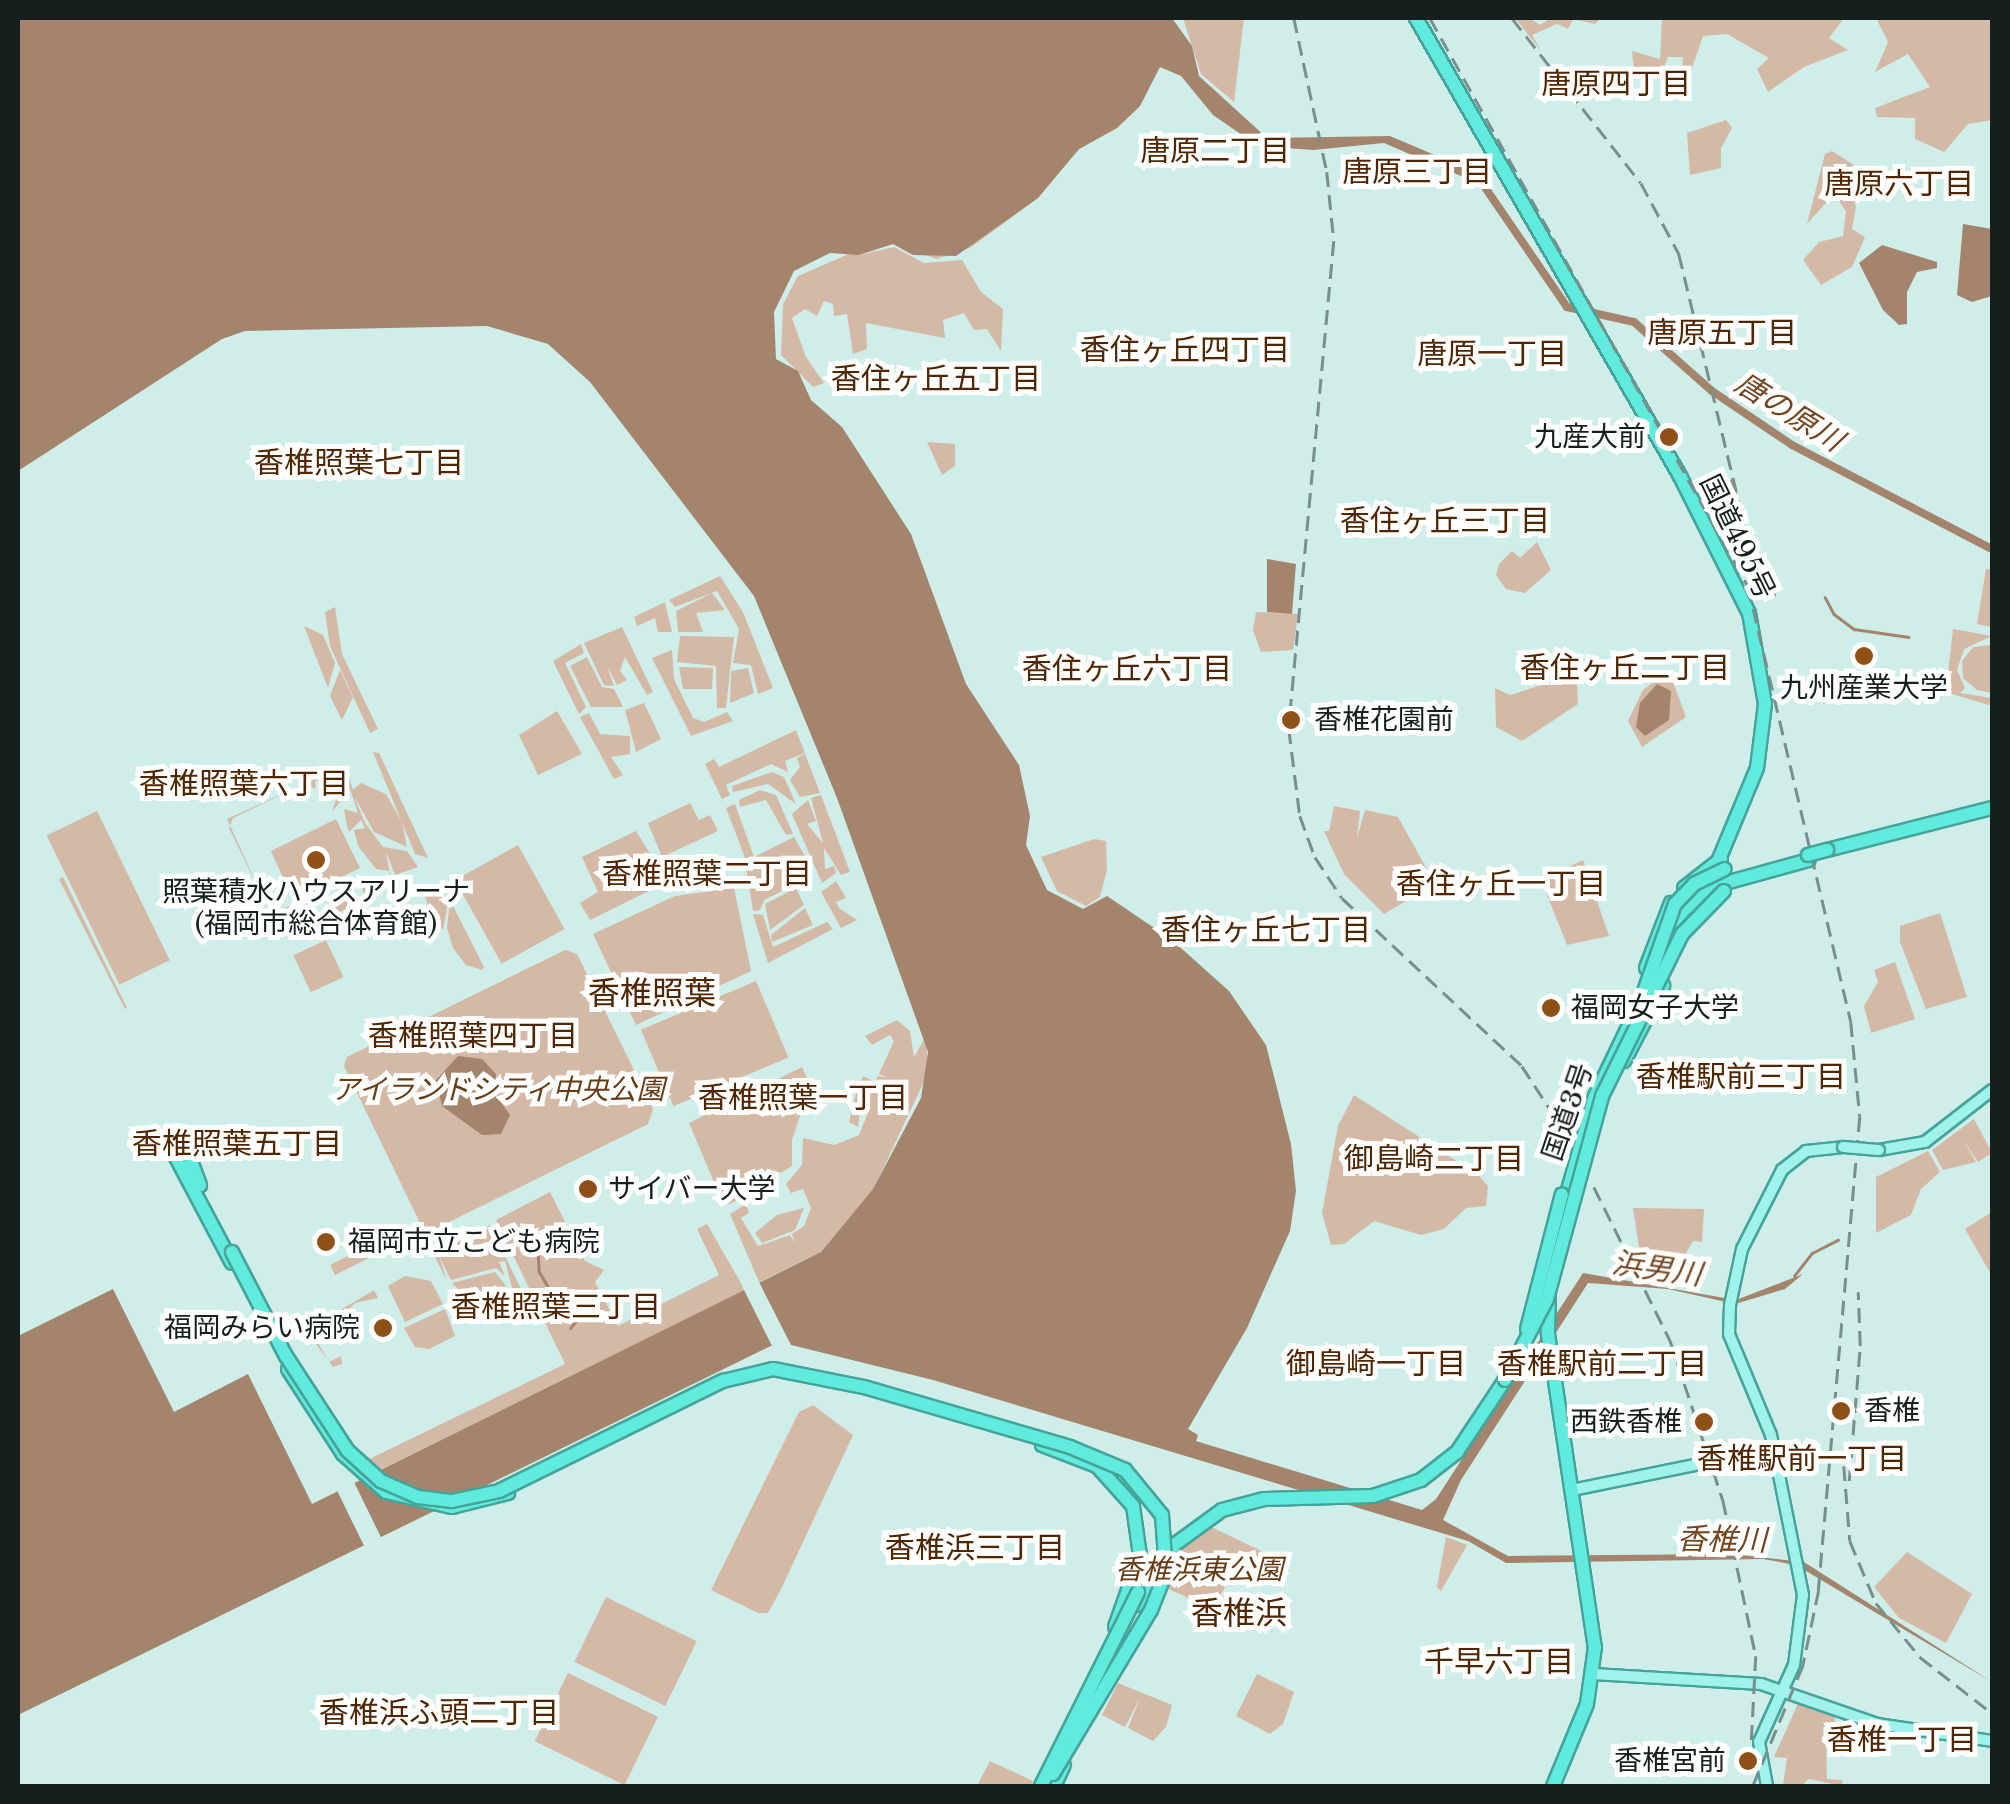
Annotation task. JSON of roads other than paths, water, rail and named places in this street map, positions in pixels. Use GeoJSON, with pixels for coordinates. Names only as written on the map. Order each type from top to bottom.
{"type":"FeatureCollection","features":[{"type":"Feature","properties":{"kind":"highway","name":"国道495号"},"geometry":{"type":"LineString","coordinates":[[1416,18],[1583,314],[1680,476],[1749,613],[1764,685],[1763,733],[1750,794],[1718,879],[1642,1030],[1606,1090]]}},
{"type":"Feature","properties":{"kind":"highway"},"geometry":{"type":"LineString","coordinates":[[1505,1380],[1543,1310],[1602,1096],[1682,934],[1718,879],[1992,808]]}},
{"type":"Feature","properties":{"kind":"highway"},"geometry":{"type":"LineString","coordinates":[[1828,853],[1992,816]]}},
{"type":"Feature","properties":{"kind":"highway"},"geometry":{"type":"LineString","coordinates":[[1046,1782],[1155,1561],[1190,1520],[1242,1497],[1372,1490],[1418,1475],[1462,1435],[1520,1345],[1561,1243],[1588,1122],[1643,997],[1664,927],[1684,894],[1745,869],[1780,866]]}},
{"type":"Feature","properties":{"kind":"highway","name":"国道495号"},"geometry":{"type":"LineString","coordinates":[[1580,1136],[1670,904],[1718,879]]}},
{"type":"Feature","properties":{"kind":"highway","name":"国道3号"},"geometry":{"type":"LineString","coordinates":[[1556,1786],[1597,1675],[1585,1551],[1550,1327],[1552,1255],[1580,1136],[1674,918],[1718,879]]}},
{"type":"Feature","properties":{"kind":"highway","name":"国道3号"},"geometry":{"type":"LineString","coordinates":[[1550,1327],[1560,1257],[1606,1090],[1675,931],[1718,879]]}},
{"type":"Feature","properties":{"kind":"highway","name":"国道495号"},"geometry":{"type":"LineString","coordinates":[[1614,1057],[1624,1024]]}},
{"type":"Feature","properties":{"kind":"highway"},"geometry":{"type":"LineString","coordinates":[[1046,1782],[1142,1595],[1187,1532],[1222,1510],[1254,1501],[1372,1496],[1421,1480],[1457,1452],[1549,1312],[1597,1123]]}},
{"type":"Feature","properties":{"kind":"highway"},"geometry":{"type":"LineString","coordinates":[[1520,1345],[1580,1136]]}},
{"type":"Feature","properties":{"kind":"highway"},"geometry":{"type":"LineString","coordinates":[[185,1145],[200,1193]]}},
{"type":"Feature","properties":{"kind":"highway"},"geometry":{"type":"LineString","coordinates":[[170,1146],[200,1193],[282,1359],[343,1454],[378,1486],[417,1503],[464,1506],[502,1496],[706,1395],[773,1375],[820,1380],[1089,1461],[1124,1490],[1141,1536],[1136,1573],[1096,1676]]}},
{"type":"Feature","properties":{"kind":"highway"},"geometry":{"type":"LineString","coordinates":[[230,1253],[294,1368],[348,1452],[381,1481],[418,1497],[452,1501],[499,1490],[723,1381],[772,1369],[836,1379],[1070,1447],[1125,1470],[1162,1516],[1166,1572],[1151,1610],[1046,1782]]}},
{"type":"Feature","properties":{"kind":"highway"},"geometry":{"type":"LineString","coordinates":[[1046,1782],[1074,1728]]}},
{"type":"Feature","properties":{"kind":"main road"},"geometry":{"type":"LineString","coordinates":[[1767,1786],[1759,1742],[1786,1691],[1804,1618],[1799,1566],[1774,1450],[1733,1348],[1730,1301],[1742,1249],[1782,1170],[1806,1151],[1842,1147],[1879,1150],[1926,1142],[1992,1090]]}},
{"type":"Feature","properties":{"kind":"main road"},"geometry":{"type":"LineString","coordinates":[[1575,1489],[1774,1450]]}},
{"type":"Feature","properties":{"kind":"main road"},"geometry":{"type":"LineString","coordinates":[[1597,1675],[1762,1684],[1877,1724],[1992,1741]]}},
{"type":"Feature","properties":{"kind":"waterway","name":"唐の原川"},"geometry":{"type":"LineString","coordinates":[[1463,171],[1482,183],[1567,307],[1634,322],[1712,391],[1792,445],[1992,549]]}},
{"type":"Feature","properties":{"kind":"waterway"},"geometry":{"type":"LineString","coordinates":[[1732,480],[1744,529]]}},
{"type":"Feature","properties":{"kind":"waterway"},"geometry":{"type":"LineString","coordinates":[[1766,562],[1774,595]]}},
{"type":"Feature","properties":{"kind":"waterway"},"geometry":{"type":"LineString","coordinates":[[1825,597],[1834,614],[1854,629],[1908,637]]}},
{"type":"Feature","properties":{"kind":"waterway","name":"浜男川"},"geometry":{"type":"LineString","coordinates":[[1794,1276],[1812,1253],[1838,1240]]}},
{"type":"Feature","properties":{"kind":"waterway"},"geometry":{"type":"LineString","coordinates":[[538,1249],[539,1271],[554,1297],[582,1314],[571,1328]]}},
{"type":"Feature","properties":{"kind":"railway"},"geometry":{"type":"LineString","coordinates":[[1294,18],[1327,172],[1334,241],[1289,729],[1300,816],[1315,857],[1342,898],[1522,1066],[1570,1140]]}},
{"type":"Feature","properties":{"kind":"railway"},"geometry":{"type":"LineString","coordinates":[[1430,18],[1748,586],[1851,1022],[1860,1117],[1819,1590],[1803,1666],[1753,1786]]}},
{"type":"Feature","properties":{"kind":"railway"},"geometry":{"type":"LineString","coordinates":[[1512,18],[1641,183],[1679,254],[1761,593]]}},
{"type":"Feature","properties":{"kind":"railway"},"geometry":{"type":"LineString","coordinates":[[1594,1187],[1670,1340],[1723,1500],[1756,1656],[1750,1772]]}},
{"type":"Feature","properties":{"kind":"railway"},"geometry":{"type":"LineString","coordinates":[[1849,1481],[1860,1346],[1858,1292]]}},
{"type":"Feature","properties":{"kind":"railway"},"geometry":{"type":"LineString","coordinates":[[1844,1466],[1850,1541],[1876,1603],[1920,1657],[1992,1713]]}},
{"type":"Feature","properties":{"kind":"place","name":"九産大前"},"geometry":{"type":"Point","coordinates":[1669,437]}},
{"type":"Feature","properties":{"kind":"place","name":"九州産業大学"},"geometry":{"type":"Point","coordinates":[1864,656]}},
{"type":"Feature","properties":{"kind":"place","name":"香椎花園前"},"geometry":{"type":"Point","coordinates":[1291,720]}},
{"type":"Feature","properties":{"kind":"place","name":"照葉積水ハウスアリーナ (福岡市総合体育館)"},"geometry":{"type":"Point","coordinates":[316,860]}},
{"type":"Feature","properties":{"kind":"place","name":"福岡女子大学"},"geometry":{"type":"Point","coordinates":[1551,1008]}},
{"type":"Feature","properties":{"kind":"place","name":"サイバー大学"},"geometry":{"type":"Point","coordinates":[588,1189]}},
{"type":"Feature","properties":{"kind":"place","name":"福岡市立こども病院"},"geometry":{"type":"Point","coordinates":[326,1242]}},
{"type":"Feature","properties":{"kind":"place","name":"福岡みらい病院"},"geometry":{"type":"Point","coordinates":[383,1328]}},
{"type":"Feature","properties":{"kind":"place","name":"香椎"},"geometry":{"type":"Point","coordinates":[1841,1411]}},
{"type":"Feature","properties":{"kind":"place","name":"西鉄香椎"},"geometry":{"type":"Point","coordinates":[1704,1422]}},
{"type":"Feature","properties":{"kind":"place","name":"香椎宮前"},"geometry":{"type":"Point","coordinates":[1748,1761]}},
{"type":"Feature","properties":{"kind":"district","name":"唐原四丁目"},"geometry":{"type":"Point","coordinates":[1616,84]}},
{"type":"Feature","properties":{"kind":"district","name":"唐原二丁目"},"geometry":{"type":"Point","coordinates":[1215,151]}},
{"type":"Feature","properties":{"kind":"district","name":"唐原三丁目"},"geometry":{"type":"Point","coordinates":[1417,172]}},
{"type":"Feature","properties":{"kind":"district","name":"唐原六丁目"},"geometry":{"type":"Point","coordinates":[1899,184]}},
{"type":"Feature","properties":{"kind":"district","name":"唐原五丁目"},"geometry":{"type":"Point","coordinates":[1722,333]}},
{"type":"Feature","properties":{"kind":"district","name":"香住ヶ丘四丁目"},"geometry":{"type":"Point","coordinates":[1185,350]}},
{"type":"Feature","properties":{"kind":"district","name":"唐原一丁目"},"geometry":{"type":"Point","coordinates":[1492,354]}},
{"type":"Feature","properties":{"kind":"district","name":"香住ヶ丘五丁目"},"geometry":{"type":"Point","coordinates":[936,379]}},
{"type":"Feature","properties":{"kind":"district","name":"香椎照葉七丁目"},"geometry":{"type":"Point","coordinates":[359,463]}},
{"type":"Feature","properties":{"kind":"district","name":"香住ヶ丘三丁目"},"geometry":{"type":"Point","coordinates":[1445,521]}},
{"type":"Feature","properties":{"kind":"district","name":"香住ヶ丘二丁目"},"geometry":{"type":"Point","coordinates":[1625,668]}},
{"type":"Feature","properties":{"kind":"district","name":"香住ヶ丘六丁目"},"geometry":{"type":"Point","coordinates":[1127,669]}},
{"type":"Feature","properties":{"kind":"district","name":"香椎照葉六丁目"},"geometry":{"type":"Point","coordinates":[244,784]}},
{"type":"Feature","properties":{"kind":"district","name":"香椎照葉二丁目"},"geometry":{"type":"Point","coordinates":[707,874]}},
{"type":"Feature","properties":{"kind":"district","name":"香住ヶ丘一丁目"},"geometry":{"type":"Point","coordinates":[1501,884]}},
{"type":"Feature","properties":{"kind":"district","name":"香住ヶ丘七丁目"},"geometry":{"type":"Point","coordinates":[1266,930]}},
{"type":"Feature","properties":{"kind":"district","name":"香椎照葉"},"geometry":{"type":"Point","coordinates":[652,993]}},
{"type":"Feature","properties":{"kind":"district","name":"香椎照葉四丁目"},"geometry":{"type":"Point","coordinates":[473,1036]}},
{"type":"Feature","properties":{"kind":"district","name":"香椎駅前三丁目"},"geometry":{"type":"Point","coordinates":[1741,1077]}},
{"type":"Feature","properties":{"kind":"district","name":"香椎照葉一丁目"},"geometry":{"type":"Point","coordinates":[803,1098]}},
{"type":"Feature","properties":{"kind":"district","name":"香椎照葉五丁目"},"geometry":{"type":"Point","coordinates":[237,1144]}},
{"type":"Feature","properties":{"kind":"district","name":"御島崎二丁目"},"geometry":{"type":"Point","coordinates":[1434,1159]}},
{"type":"Feature","properties":{"kind":"district","name":"香椎照葉三丁目"},"geometry":{"type":"Point","coordinates":[556,1307]}},
{"type":"Feature","properties":{"kind":"district","name":"御島崎一丁目"},"geometry":{"type":"Point","coordinates":[1376,1364]}},
{"type":"Feature","properties":{"kind":"district","name":"香椎駅前二丁目"},"geometry":{"type":"Point","coordinates":[1602,1364]}},
{"type":"Feature","properties":{"kind":"district","name":"香椎駅前一丁目"},"geometry":{"type":"Point","coordinates":[1802,1459]}},
{"type":"Feature","properties":{"kind":"district","name":"香椎浜三丁目"},"geometry":{"type":"Point","coordinates":[975,1548]}},
{"type":"Feature","properties":{"kind":"district","name":"香椎浜"},"geometry":{"type":"Point","coordinates":[1239,1613]}},
{"type":"Feature","properties":{"kind":"district","name":"千早六丁目"},"geometry":{"type":"Point","coordinates":[1499,1662]}},
{"type":"Feature","properties":{"kind":"district","name":"香椎浜ふ頭二丁目"},"geometry":{"type":"Point","coordinates":[439,1713]}},
{"type":"Feature","properties":{"kind":"district","name":"香椎一丁目"},"geometry":{"type":"Point","coordinates":[1902,1740]}},
{"type":"Feature","properties":{"kind":"park label","name":"アイランドシティ中央公園"},"geometry":{"type":"Point","coordinates":[498,1090]}},
{"type":"Feature","properties":{"kind":"park label","name":"香椎浜東公園"},"geometry":{"type":"Point","coordinates":[1199,1570]}},
{"type":"Feature","properties":{"kind":"water label","name":"香椎川"},"geometry":{"type":"Point","coordinates":[1722,1540]}}]}
